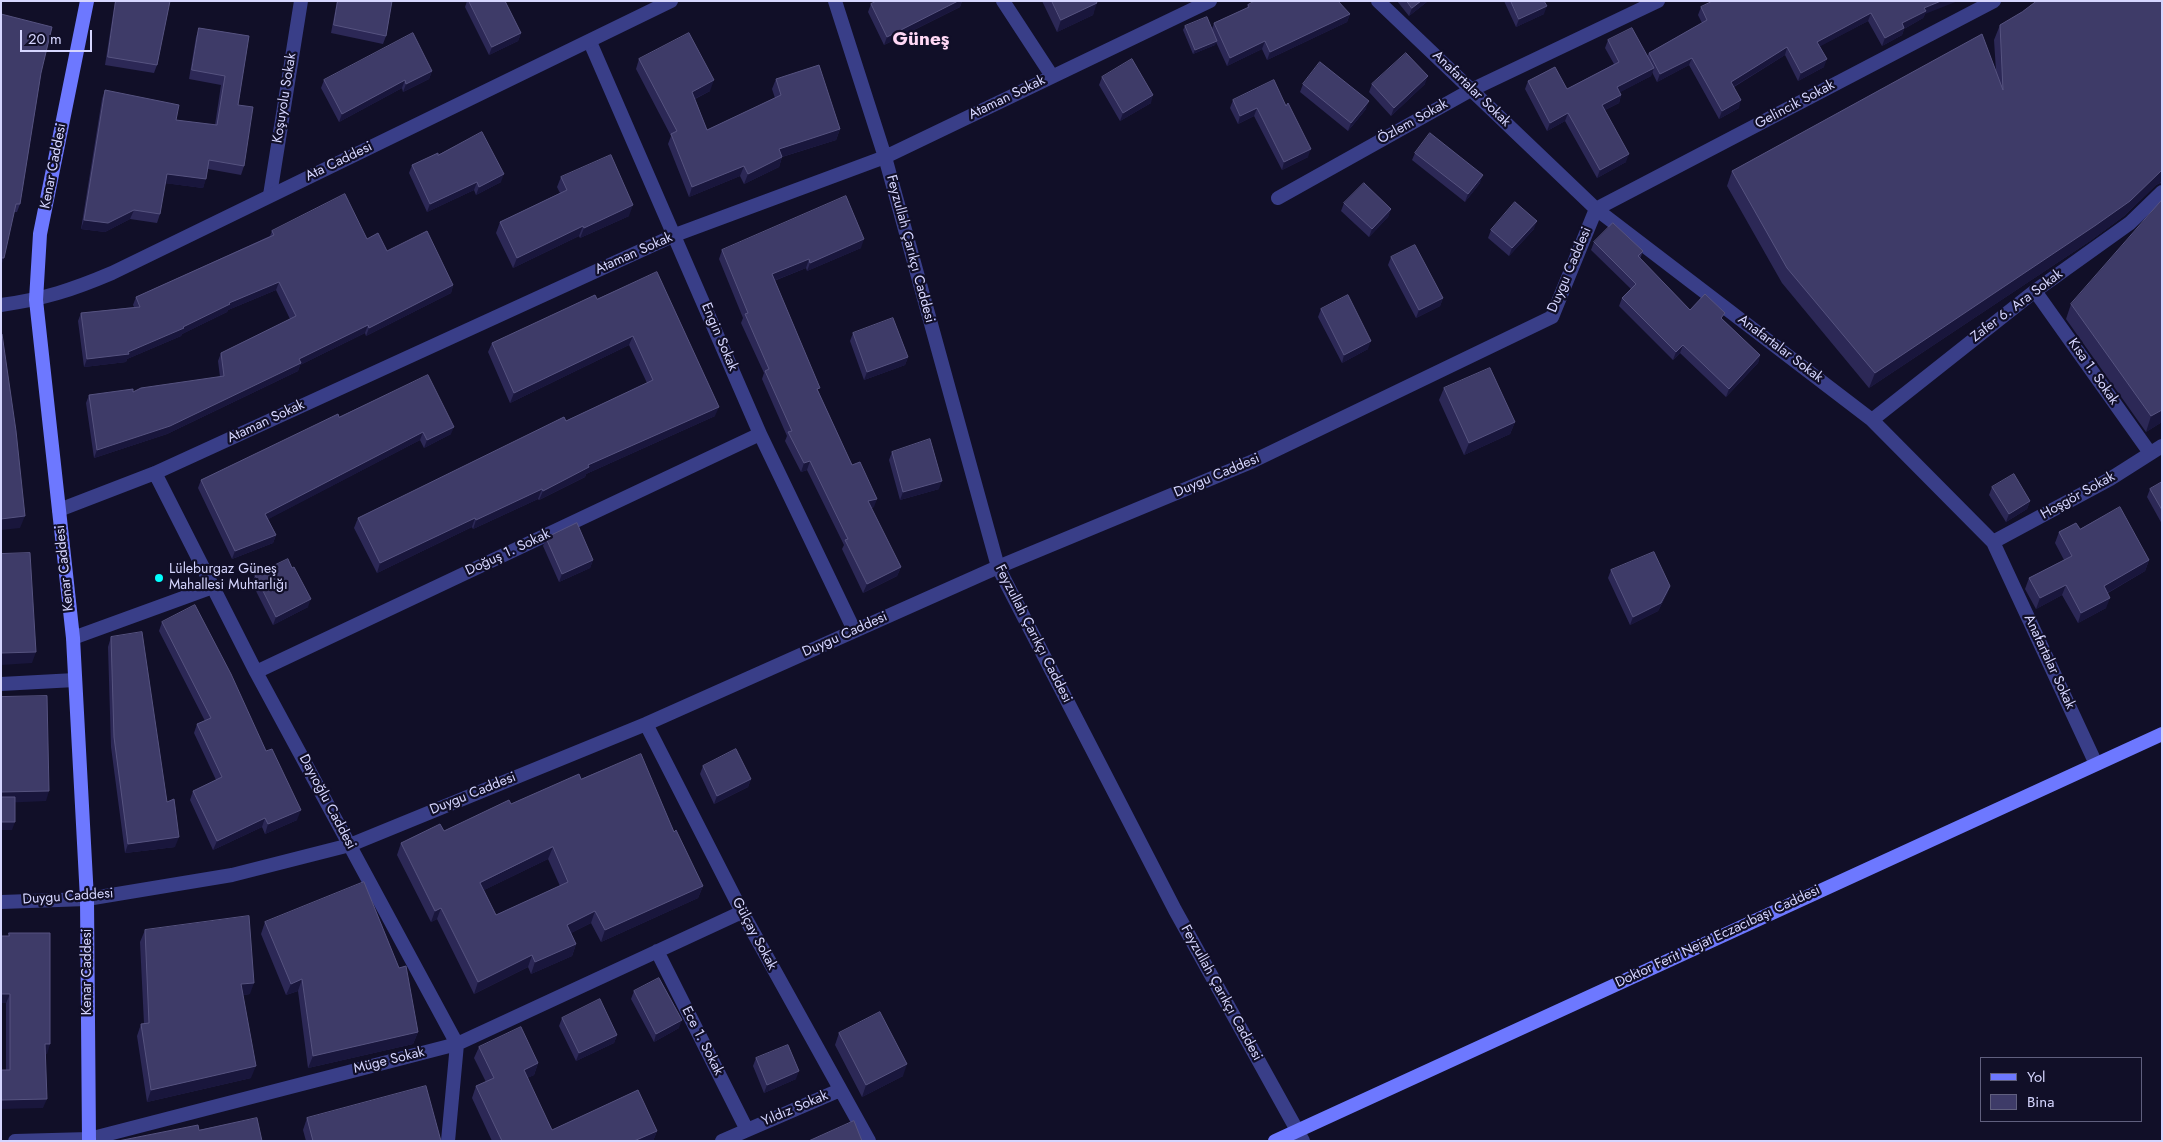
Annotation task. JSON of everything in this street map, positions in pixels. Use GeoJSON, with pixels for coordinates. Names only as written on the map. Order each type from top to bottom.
{"type":"FeatureCollection","features":[{"type":"Feature","properties":{"kind":"main road","name":"Kenar Caddesi"},"geometry":{"type":"LineString","coordinates":[[87,1],[40,234],[36,300],[73,638],[87,899],[89,1140]]}},
{"type":"Feature","properties":{"kind":"main road","name":"Doktor Ferit Nejat Eczacıbaşı Caddesi"},"geometry":{"type":"LineString","coordinates":[[1275,1141],[1300,1135],[2162,734]]}},
{"type":"Feature","properties":{"kind":"street","name":"Koşuyolu Sokak"},"geometry":{"type":"LineString","coordinates":[[270,195],[301,1]]}},
{"type":"Feature","properties":{"kind":"street","name":"Feyzullah Çarıkçı Caddesi"},"geometry":{"type":"LineString","coordinates":[[834,1],[885,157],[998,567],[1175,910],[1300,1135]]}},
{"type":"Feature","properties":{"kind":"street"},"geometry":{"type":"LineString","coordinates":[[1003,1],[1052,76]]}},
{"type":"Feature","properties":{"kind":"street","name":"Ataman Sokak"},"geometry":{"type":"LineString","coordinates":[[59,510],[155,473],[675,235],[885,157],[1210,1]]}},
{"type":"Feature","properties":{"kind":"street","name":"Anafartalar Sokak"},"geometry":{"type":"LineString","coordinates":[[1378,1],[1596,208],[1872,420],[1993,542],[2096,764]]}},
{"type":"Feature","properties":{"kind":"street","name":"Özlem Sokak"},"geometry":{"type":"LineString","coordinates":[[1278,198],[1471,90],[1658,1]]}},
{"type":"Feature","properties":{"kind":"street","name":"Gelincik Sokak"},"geometry":{"type":"LineString","coordinates":[[1596,208],[1994,1]]}},
{"type":"Feature","properties":{"kind":"street","name":"Ata Caddesi"},"geometry":{"type":"LineString","coordinates":[[1,305],[36,300],[77,288],[112,273],[669,2]]}},
{"type":"Feature","properties":{"kind":"street","name":"Engin Sokak"},"geometry":{"type":"LineString","coordinates":[[590,42],[760,434],[854,630]]}},
{"type":"Feature","properties":{"kind":"street","name":"Zafer 6. Ara Sokak"},"geometry":{"type":"LineString","coordinates":[[1872,420],[2035,291],[2130,223],[2162,192]]}},
{"type":"Feature","properties":{"kind":"street","name":"Duygu Caddesi"},"geometry":{"type":"LineString","coordinates":[[1,902],[87,899],[232,876],[350,845],[646,724],[998,567],[1251,462],[1552,317],[1596,208]]}},
{"type":"Feature","properties":{"kind":"street","name":"Kısa 1. Sokak"},"geometry":{"type":"LineString","coordinates":[[2035,291],[2156,450]]}},
{"type":"Feature","properties":{"kind":"street","name":"Doğuş 1. Sokak"},"geometry":{"type":"LineString","coordinates":[[256,672],[760,434]]}},
{"type":"Feature","properties":{"kind":"street","name":"Hoşgör Sokak"},"geometry":{"type":"LineString","coordinates":[[1993,542],[2110,479],[2156,450]]}},
{"type":"Feature","properties":{"kind":"street","name":"Dayıoğlu Caddesi"},"geometry":{"type":"LineString","coordinates":[[155,473],[256,672],[458,1044]]}},
{"type":"Feature","properties":{"kind":"street"},"geometry":{"type":"LineString","coordinates":[[73,638],[213,587]]}},
{"type":"Feature","properties":{"kind":"street"},"geometry":{"type":"LineString","coordinates":[[1,684],[75,680]]}},
{"type":"Feature","properties":{"kind":"street","name":"Gülçay Sokak"},"geometry":{"type":"LineString","coordinates":[[646,724],[742,912],[869,1141]]}},
{"type":"Feature","properties":{"kind":"street","name":"Müge Sokak"},"geometry":{"type":"LineString","coordinates":[[15,1141],[89,1140],[458,1044],[742,912]]}},
{"type":"Feature","properties":{"kind":"street","name":"Ece 1. Sokak"},"geometry":{"type":"LineString","coordinates":[[657,951],[747,1130]]}},
{"type":"Feature","properties":{"kind":"street"},"geometry":{"type":"LineString","coordinates":[[448,1141],[458,1044]]}},
{"type":"Feature","properties":{"kind":"street","name":"Yıldız Sokak"},"geometry":{"type":"LineString","coordinates":[[722,1141],[840,1090]]}},
{"type":"Feature","properties":{"kind":"building"},"geometry":{"type":"Polygon","coordinates":[[[116,1],[170,1],[157,65],[108,57],[116,1]]]}},
{"type":"Feature","properties":{"kind":"building"},"geometry":{"type":"Polygon","coordinates":[[[338,1],[392,1],[386,36],[334,25],[338,1]]]}},
{"type":"Feature","properties":{"kind":"building"},"geometry":{"type":"Polygon","coordinates":[[[469,1],[505,1],[521,33],[492,47],[469,1]]]}},
{"type":"Feature","properties":{"kind":"building"},"geometry":{"type":"Polygon","coordinates":[[[877,1],[958,1],[887,37],[871,4],[877,1]]]}},
{"type":"Feature","properties":{"kind":"building"},"geometry":{"type":"Polygon","coordinates":[[[1052,1],[1096,1],[1097,3],[1061,20],[1052,1]]]}},
{"type":"Feature","properties":{"kind":"building"},"geometry":{"type":"Polygon","coordinates":[[[1255,1],[1338,1],[1350,14],[1270,52],[1265,41],[1230,58],[1214,23],[1249,7],[1248,5],[1255,1]]]}},
{"type":"Feature","properties":{"kind":"building"},"geometry":{"type":"Polygon","coordinates":[[[1407,1],[1421,1],[1412,8],[1407,1]]]}},
{"type":"Feature","properties":{"kind":"building"},"geometry":{"type":"Polygon","coordinates":[[[1511,1],[1544,1],[1547,6],[1519,19],[1511,1]]]}},
{"type":"Feature","properties":{"kind":"building"},"geometry":{"type":"Polygon","coordinates":[[[1713,1],[1941,1],[1924,8],[1926,11],[1902,23],[1904,28],[1885,38],[1871,13],[1817,42],[1827,59],[1801,73],[1787,47],[1731,82],[1741,100],[1722,111],[1692,58],[1660,74],[1649,53],[1707,20],[1701,7],[1713,1]]]}},
{"type":"Feature","properties":{"kind":"building"},"geometry":{"type":"Polygon","coordinates":[[[2037,1],[2162,1],[2162,170],[2130,201],[1875,373],[1787,268],[1732,171],[1982,34],[2003,90],[2000,25],[2037,1]]]}},
{"type":"Feature","properties":{"kind":"building"},"geometry":{"type":"Polygon","coordinates":[[[1,14],[52,27],[41,73],[20,204],[16,204],[4,258],[1,258],[1,14]]]}},
{"type":"Feature","properties":{"kind":"building"},"geometry":{"type":"Polygon","coordinates":[[[1207,17],[1217,41],[1195,50],[1185,26],[1207,17]]]}},
{"type":"Feature","properties":{"kind":"building"},"geometry":{"type":"Polygon","coordinates":[[[199,28],[249,36],[238,105],[253,107],[244,166],[209,160],[206,179],[167,174],[160,214],[134,210],[108,223],[84,220],[105,90],[179,105],[176,120],[217,125],[225,76],[192,70],[199,28]]]}},
{"type":"Feature","properties":{"kind":"building"},"geometry":{"type":"Polygon","coordinates":[[[1632,28],[1654,68],[1617,87],[1621,95],[1602,105],[1629,154],[1600,170],[1568,113],[1550,123],[1528,81],[1555,67],[1567,89],[1619,62],[1608,40],[1632,28]]]}},
{"type":"Feature","properties":{"kind":"building"},"geometry":{"type":"Polygon","coordinates":[[[413,33],[432,71],[406,84],[405,80],[342,114],[324,80],[413,33]]]}},
{"type":"Feature","properties":{"kind":"building"},"geometry":{"type":"Polygon","coordinates":[[[689,33],[714,80],[692,92],[707,130],[781,95],[776,79],[819,65],[840,129],[779,149],[782,157],[748,174],[744,166],[692,187],[671,134],[677,131],[639,59],[689,33]]]}},
{"type":"Feature","properties":{"kind":"building"},"geometry":{"type":"Polygon","coordinates":[[[1406,53],[1428,76],[1394,108],[1372,84],[1406,53]]]}},
{"type":"Feature","properties":{"kind":"building"},"geometry":{"type":"Polygon","coordinates":[[[1132,59],[1153,95],[1123,113],[1102,77],[1132,59]]]}},
{"type":"Feature","properties":{"kind":"building"},"geometry":{"type":"Polygon","coordinates":[[[1320,62],[1369,101],[1351,123],[1303,84],[1320,62]]]}},
{"type":"Feature","properties":{"kind":"building"},"geometry":{"type":"Polygon","coordinates":[[[1274,80],[1286,106],[1288,103],[1311,149],[1284,162],[1257,108],[1240,116],[1233,100],[1274,80]]]}},
{"type":"Feature","properties":{"kind":"building"},"geometry":{"type":"Polygon","coordinates":[[[482,132],[504,174],[479,187],[477,182],[430,204],[412,165],[438,153],[438,155],[482,132]]]}},
{"type":"Feature","properties":{"kind":"building"},"geometry":{"type":"Polygon","coordinates":[[[1430,133],[1483,175],[1468,194],[1415,153],[1430,133]]]}},
{"type":"Feature","properties":{"kind":"building"},"geometry":{"type":"Polygon","coordinates":[[[611,155],[633,205],[584,228],[583,226],[517,258],[500,222],[567,190],[561,177],[611,155]]]}},
{"type":"Feature","properties":{"kind":"building"},"geometry":{"type":"Polygon","coordinates":[[[1364,183],[1391,209],[1372,229],[1344,203],[1364,183]]]}},
{"type":"Feature","properties":{"kind":"building"},"geometry":{"type":"Polygon","coordinates":[[[345,194],[367,239],[378,233],[387,251],[427,231],[453,285],[369,328],[368,325],[299,359],[301,363],[170,426],[97,450],[89,395],[133,389],[133,392],[141,388],[224,376],[221,353],[296,316],[279,282],[229,303],[184,328],[128,352],[129,354],[87,359],[81,313],[140,307],[136,297],[274,235],[272,231],[345,194]]]}},
{"type":"Feature","properties":{"kind":"building"},"geometry":{"type":"Polygon","coordinates":[[[846,196],[864,239],[810,263],[809,259],[772,274],[820,388],[817,389],[852,465],[860,462],[877,499],[868,501],[901,567],[867,584],[845,540],[848,539],[810,461],[804,463],[788,432],[792,431],[765,371],[769,369],[745,314],[748,313],[722,250],[846,196]]]}},
{"type":"Feature","properties":{"kind":"building"},"geometry":{"type":"Polygon","coordinates":[[[2162,200],[2162,410],[2151,416],[2071,304],[2162,200]]]}},
{"type":"Feature","properties":{"kind":"building"},"geometry":{"type":"Polygon","coordinates":[[[1515,202],[1537,221],[1512,248],[1491,230],[1515,202]]]}},
{"type":"Feature","properties":{"kind":"building"},"geometry":{"type":"Polygon","coordinates":[[[1613,223],[1643,251],[1638,256],[1690,310],[1705,294],[1725,313],[1721,318],[1760,355],[1729,389],[1683,345],[1676,352],[1622,298],[1636,284],[1594,242],[1613,223]]]}},
{"type":"Feature","properties":{"kind":"building"},"geometry":{"type":"Polygon","coordinates":[[[1415,245],[1443,298],[1419,310],[1391,257],[1415,245]]]}},
{"type":"Feature","properties":{"kind":"building"},"geometry":{"type":"Polygon","coordinates":[[[657,272],[719,407],[588,465],[589,467],[543,491],[542,489],[476,520],[475,518],[380,563],[358,518],[564,417],[566,421],[653,380],[633,336],[514,393],[492,343],[595,295],[597,299],[657,272]]]}},
{"type":"Feature","properties":{"kind":"building"},"geometry":{"type":"Polygon","coordinates":[[[1348,295],[1371,341],[1344,355],[1321,309],[1348,295]]]}},
{"type":"Feature","properties":{"kind":"building"},"geometry":{"type":"Polygon","coordinates":[[[893,318],[908,357],[867,372],[853,333],[893,318]]]}},
{"type":"Feature","properties":{"kind":"building"},"geometry":{"type":"Polygon","coordinates":[[[1,334],[16,431],[25,516],[1,519],[1,334]]]}},
{"type":"Feature","properties":{"kind":"building"},"geometry":{"type":"Polygon","coordinates":[[[1490,368],[1515,422],[1469,443],[1444,388],[1490,368]]]}},
{"type":"Feature","properties":{"kind":"building"},"geometry":{"type":"Polygon","coordinates":[[[428,375],[454,427],[427,440],[423,432],[265,514],[276,535],[235,551],[201,480],[338,414],[339,417],[428,375]]]}},
{"type":"Feature","properties":{"kind":"building"},"geometry":{"type":"Polygon","coordinates":[[[930,439],[942,481],[903,492],[892,452],[930,439]]]}},
{"type":"Feature","properties":{"kind":"building"},"geometry":{"type":"Polygon","coordinates":[[[2014,474],[2030,501],[2009,514],[1992,487],[2014,474]]]}},
{"type":"Feature","properties":{"kind":"building"},"geometry":{"type":"Polygon","coordinates":[[[2162,482],[2162,510],[2150,489],[2162,482]]]}},
{"type":"Feature","properties":{"kind":"building"},"geometry":{"type":"Polygon","coordinates":[[[2120,507],[2149,560],[2104,586],[2110,598],[2081,613],[2066,585],[2040,598],[2029,578],[2072,556],[2059,532],[2076,523],[2080,529],[2120,507]]]}},
{"type":"Feature","properties":{"kind":"building"},"geometry":{"type":"Polygon","coordinates":[[[577,523],[593,560],[562,574],[546,538],[577,523]]]}},
{"type":"Feature","properties":{"kind":"building"},"geometry":{"type":"Polygon","coordinates":[[[1654,552],[1670,586],[1661,603],[1633,617],[1611,570],[1654,552]]]}},
{"type":"Feature","properties":{"kind":"building"},"geometry":{"type":"Polygon","coordinates":[[[30,553],[36,652],[1,653],[1,554],[30,553]]]}},
{"type":"Feature","properties":{"kind":"building"},"geometry":{"type":"Polygon","coordinates":[[[288,559],[311,599],[276,617],[255,575],[288,559]]]}},
{"type":"Feature","properties":{"kind":"building"},"geometry":{"type":"Polygon","coordinates":[[[195,605],[231,674],[266,751],[272,749],[301,810],[268,824],[265,818],[217,841],[193,791],[222,777],[197,724],[211,718],[162,622],[195,605]]]}},
{"type":"Feature","properties":{"kind":"building"},"geometry":{"type":"Polygon","coordinates":[[[142,632],[167,802],[174,799],[179,837],[128,844],[114,737],[111,637],[142,632]]]}},
{"type":"Feature","properties":{"kind":"building"},"geometry":{"type":"Polygon","coordinates":[[[47,696],[49,791],[1,792],[1,697],[47,696]]]}},
{"type":"Feature","properties":{"kind":"building"},"geometry":{"type":"Polygon","coordinates":[[[736,749],[751,779],[717,796],[703,766],[736,749]]]}},
{"type":"Feature","properties":{"kind":"building"},"geometry":{"type":"Polygon","coordinates":[[[641,754],[674,832],[676,830],[703,886],[605,930],[595,911],[567,925],[576,944],[535,962],[532,955],[478,982],[441,908],[435,911],[401,843],[440,824],[444,831],[509,800],[511,804],[579,774],[581,779],[641,754]],[[553,847],[480,883],[496,915],[568,882],[553,847]]]}},
{"type":"Feature","properties":{"kind":"building"},"geometry":{"type":"Polygon","coordinates":[[[1,797],[15,797],[15,822],[1,822],[1,797]]]}},
{"type":"Feature","properties":{"kind":"building"},"geometry":{"type":"Polygon","coordinates":[[[364,882],[399,968],[406,966],[418,1032],[313,1056],[302,979],[291,984],[265,922],[364,882]]]}},
{"type":"Feature","properties":{"kind":"building"},"geometry":{"type":"Polygon","coordinates":[[[249,916],[254,983],[241,984],[256,1066],[151,1090],[141,1024],[149,1023],[145,930],[249,916]]]}},
{"type":"Feature","properties":{"kind":"building"},"geometry":{"type":"Polygon","coordinates":[[[9,933],[50,933],[50,1044],[45,1044],[47,1099],[1,1100],[1,1070],[10,1070],[10,994],[1,994],[1,936],[9,936],[9,933]]]}},
{"type":"Feature","properties":{"kind":"building"},"geometry":{"type":"Polygon","coordinates":[[[659,978],[682,1020],[656,1034],[634,991],[659,978]]]}},
{"type":"Feature","properties":{"kind":"building"},"geometry":{"type":"Polygon","coordinates":[[[600,999],[617,1035],[579,1053],[562,1018],[600,999]]]}},
{"type":"Feature","properties":{"kind":"building"},"geometry":{"type":"Polygon","coordinates":[[[880,1012],[907,1064],[866,1085],[839,1033],[880,1012]]]}},
{"type":"Feature","properties":{"kind":"building"},"geometry":{"type":"Polygon","coordinates":[[[521,1027],[538,1063],[524,1070],[552,1130],[638,1090],[657,1131],[634,1141],[502,1141],[476,1086],[494,1078],[479,1047],[521,1027]]]}},
{"type":"Feature","properties":{"kind":"building"},"geometry":{"type":"Polygon","coordinates":[[[788,1045],[799,1071],[767,1085],[756,1058],[788,1045]]]}},
{"type":"Feature","properties":{"kind":"building"},"geometry":{"type":"Polygon","coordinates":[[[426,1086],[441,1141],[313,1141],[307,1118],[426,1086]]]}},
{"type":"Feature","properties":{"kind":"building"},"geometry":{"type":"Polygon","coordinates":[[[257,1118],[262,1141],[118,1141],[198,1125],[199,1130],[257,1118]]]}},
{"type":"Feature","properties":{"kind":"building"},"geometry":{"type":"Polygon","coordinates":[[[854,1121],[862,1141],[809,1141],[854,1121]]]}},
{"type":"Feature","properties":{"kind":"place","name":"Lüleburgaz Güneş Mahallesi Muhtarlığı"},"geometry":{"type":"Point","coordinates":[159,578]}},
{"type":"Feature","properties":{"kind":"district","name":"Güneş"},"geometry":{"type":"Point","coordinates":[921,40]}}]}
